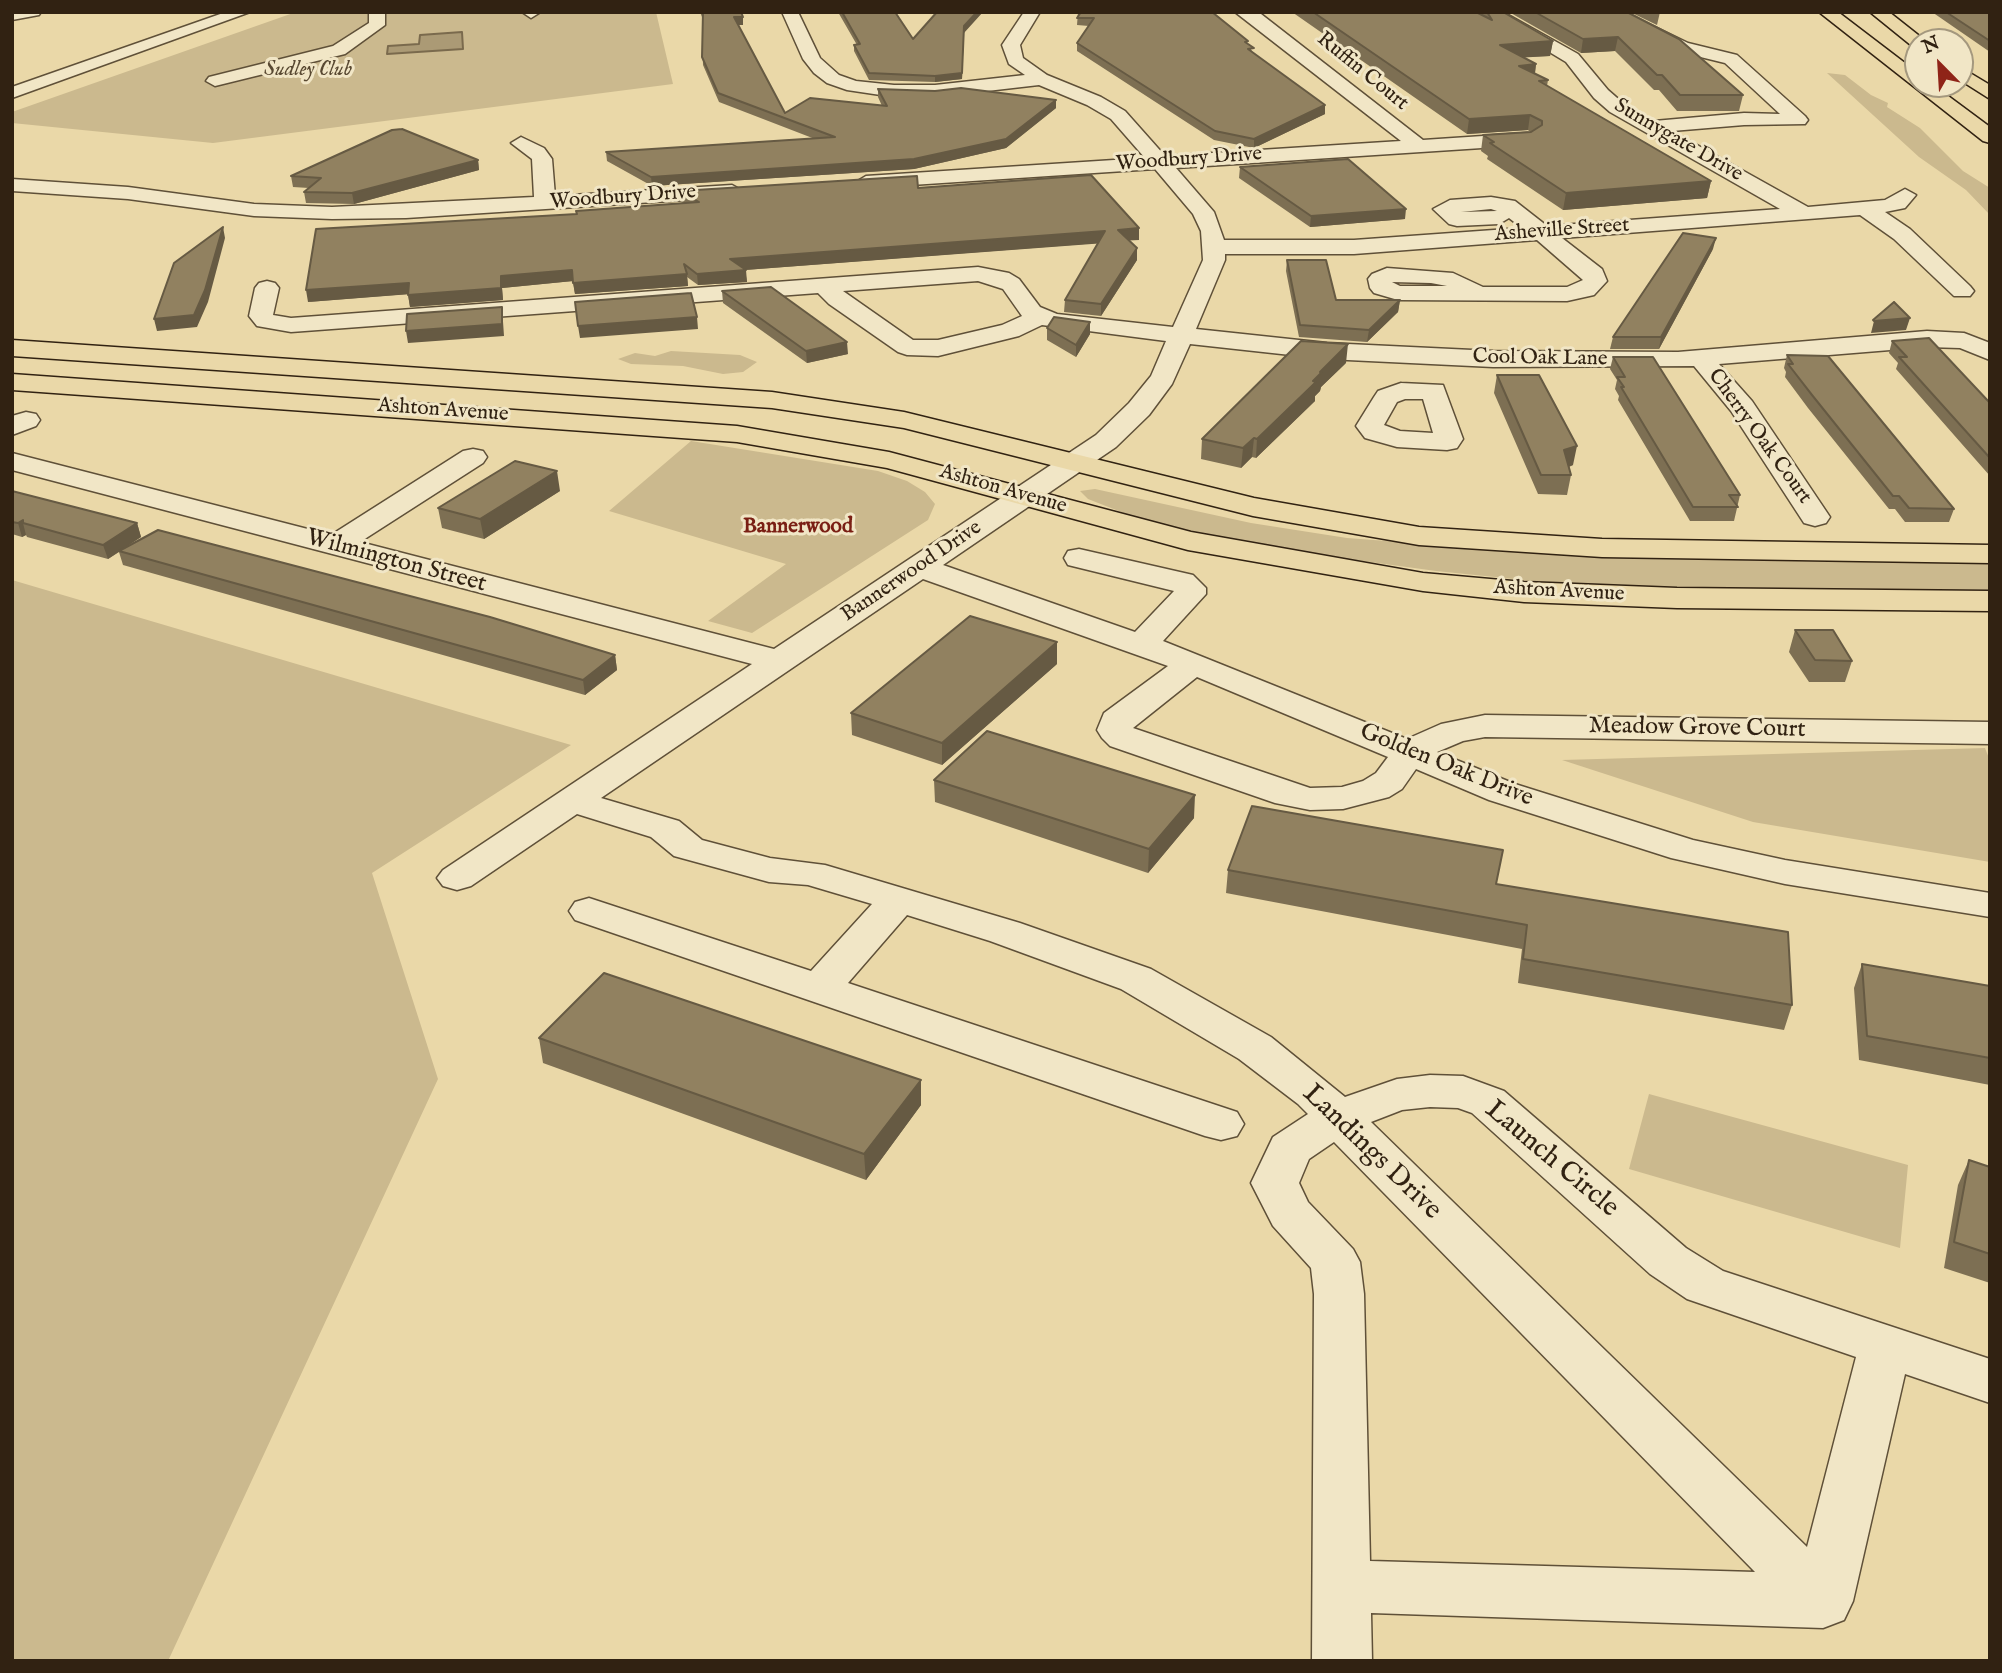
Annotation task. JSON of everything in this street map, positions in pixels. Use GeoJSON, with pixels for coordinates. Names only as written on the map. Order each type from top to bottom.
{"type":"FeatureCollection","features":[{"type":"Feature","properties":{"kind":"main road"},"geometry":{"type":"LineString","coordinates":[[1827,12],[1904,71]]}},
{"type":"Feature","properties":{"kind":"main road"},"geometry":{"type":"LineString","coordinates":[[1878,12],[1904,32]]}},
{"type":"Feature","properties":{"kind":"main road"},"geometry":{"type":"LineString","coordinates":[[1974,82],[1990,94]]}},
{"type":"Feature","properties":{"kind":"main road"},"geometry":{"type":"LineString","coordinates":[[1939,98],[1990,137]]}},
{"type":"Feature","properties":{"kind":"main road","name":"Ashton Avenue"},"geometry":{"type":"LineString","coordinates":[[12,348],[772,400],[904,420],[1077,461],[1252,508],[1419,536],[1602,548],[1990,554]]}},
{"type":"Feature","properties":{"kind":"main road","name":"Ashton Avenue"},"geometry":{"type":"LineString","coordinates":[[12,382],[737,434],[889,460],[1188,541],[1329,568],[1423,582],[1524,592],[1665,598],[1990,601]]}},
{"type":"Feature","properties":{"kind":"street"},"geometry":{"type":"LineString","coordinates":[[12,15],[33,12]]}},
{"type":"Feature","properties":{"kind":"street"},"geometry":{"type":"LineString","coordinates":[[12,93],[242,12]]}},
{"type":"Feature","properties":{"kind":"street"},"geometry":{"type":"LineString","coordinates":[[215,81],[339,50],[377,25],[377,12]]}},
{"type":"Feature","properties":{"kind":"street"},"geometry":{"type":"LineString","coordinates":[[790,12],[812,59],[820,69],[833,79],[853,86],[894,91],[935,91],[1041,79]]}},
{"type":"Feature","properties":{"kind":"street"},"geometry":{"type":"LineString","coordinates":[[1032,12],[1016,33],[1011,52],[1024,69],[1109,108],[1203,212],[1215,247]]}},
{"type":"Feature","properties":{"kind":"street","name":"Ruffin Court"},"geometry":{"type":"LineString","coordinates":[[1243,12],[1255,17],[1417,145]]}},
{"type":"Feature","properties":{"kind":"street","name":"Sunnygate Drive"},"geometry":{"type":"LineString","coordinates":[[1491,12],[1567,54],[1610,102],[1804,214]]}},
{"type":"Feature","properties":{"kind":"street"},"geometry":{"type":"LineString","coordinates":[[1611,12],[1682,47],[1731,59],[1798,120]]}},
{"type":"Feature","properties":{"kind":"street"},"geometry":{"type":"LineString","coordinates":[[1628,20],[1654,18]]}},
{"type":"Feature","properties":{"kind":"street"},"geometry":{"type":"LineString","coordinates":[[1651,127],[1744,119],[1798,120]]}},
{"type":"Feature","properties":{"kind":"street"},"geometry":{"type":"LineString","coordinates":[[1737,135],[1786,130],[1795,127],[1798,120]]}},
{"type":"Feature","properties":{"kind":"street","name":"Woodbury Drive"},"geometry":{"type":"LineString","coordinates":[[843,184],[1528,139]]}},
{"type":"Feature","properties":{"kind":"street"},"geometry":{"type":"LineString","coordinates":[[521,143],[537,152],[542,159],[545,203]]}},
{"type":"Feature","properties":{"kind":"street","name":"Woodbury Drive"},"geometry":{"type":"LineString","coordinates":[[12,185],[128,192],[288,212],[378,213],[746,190]]}},
{"type":"Feature","properties":{"kind":"street","name":"Asheville Street"},"geometry":{"type":"LineString","coordinates":[[1215,247],[1309,249],[1804,214],[1866,209],[1897,203],[1905,195]]}},
{"type":"Feature","properties":{"kind":"street"},"geometry":{"type":"LineString","coordinates":[[1866,209],[1902,234],[1962,291]]}},
{"type":"Feature","properties":{"kind":"street"},"geometry":{"type":"LineString","coordinates":[[1478,294],[1567,294],[1586,290],[1595,281],[1594,274],[1520,216]]}},
{"type":"Feature","properties":{"kind":"street","name":"Bannerwood Drive"},"geometry":{"type":"LineString","coordinates":[[457,878],[1107,441],[1139,409],[1163,378],[1214,260],[1215,247]]}},
{"type":"Feature","properties":{"kind":"street"},"geometry":{"type":"LineString","coordinates":[[267,288],[261,316],[266,321],[291,325],[989,275],[1011,284],[1031,312],[1040,317]]}},
{"type":"Feature","properties":{"kind":"street"},"geometry":{"type":"LineString","coordinates":[[824,285],[837,299],[898,344],[907,347],[937,348],[1010,331],[1040,317]]}},
{"type":"Feature","properties":{"kind":"street","name":"Cool Oak Lane"},"geometry":{"type":"LineString","coordinates":[[1040,317],[1327,351],[1421,356],[1701,359],[1927,339],[1964,341],[1985,349]]}},
{"type":"Feature","properties":{"kind":"street"},"geometry":{"type":"LineString","coordinates":[[1421,356],[1434,391]]}},
{"type":"Feature","properties":{"kind":"street","name":"Cherry Oak Court"},"geometry":{"type":"LineString","coordinates":[[1701,359],[1742,407],[1815,517]]}},
{"type":"Feature","properties":{"kind":"street"},"geometry":{"type":"LineString","coordinates":[[334,546],[473,457]]}},
{"type":"Feature","properties":{"kind":"street","name":"Wilmington Street"},"geometry":{"type":"LineString","coordinates":[[12,461],[780,661]]}},
{"type":"Feature","properties":{"kind":"street"},"geometry":{"type":"LineString","coordinates":[[1079,558],[1182,582],[1190,588],[1190,594],[1142,644]]}},
{"type":"Feature","properties":{"kind":"street","name":"Golden Oak Drive"},"geometry":{"type":"LineString","coordinates":[[920,567],[1193,663],[1502,792],[1590,822],[1685,850],[1785,872],[1990,905]]}},
{"type":"Feature","properties":{"kind":"street"},"geometry":{"type":"LineString","coordinates":[[1193,663],[1116,721],[1115,730],[1123,738],[1288,795],[1310,799],[1343,798],[1376,789],[1389,781],[1410,753]]}},
{"type":"Feature","properties":{"kind":"street","name":"Meadow Grove Court"},"geometry":{"type":"LineString","coordinates":[[1410,753],[1432,740],[1454,732],[1485,726],[1990,733]]}},
{"type":"Feature","properties":{"kind":"street","name":"Landings Drive"},"geometry":{"type":"LineString","coordinates":[[572,801],[666,829],[663,847],[672,865],[753,888],[784,884],[811,873],[1005,932],[1136,979],[1255,1048],[1314,1093],[1823,1601]]}},
{"type":"Feature","properties":{"kind":"street"},"geometry":{"type":"LineString","coordinates":[[819,989],[898,900]]}},
{"type":"Feature","properties":{"kind":"street"},"geometry":{"type":"LineString","coordinates":[[589,911],[1221,1124]]}},
{"type":"Feature","properties":{"kind":"street","name":"Launch Circle"},"geometry":{"type":"LineString","coordinates":[[1342,1661],[1339,1294],[1335,1262],[1290,1213],[1275,1183],[1290,1149],[1337,1117],[1397,1095],[1430,1091],[1463,1092],[1488,1102],[1668,1261],[1705,1285],[1990,1381]]}},
{"type":"Feature","properties":{"kind":"street"},"geometry":{"type":"LineString","coordinates":[[1341,1586],[1823,1601],[1885,1346]]}},
{"type":"Feature","properties":{"kind":"green space","name":"Sudley Club"},"geometry":{"type":"Polygon","coordinates":[[[296,12],[656,12],[673,84],[213,143],[12,123],[12,112],[296,12]]]}},
{"type":"Feature","properties":{"kind":"green space"},"geometry":{"type":"Polygon","coordinates":[[[1827,73],[1845,75],[1871,95],[1888,103],[1887,107],[1920,128],[1963,171],[1990,188],[1990,215],[1966,190],[1919,157],[1827,73]]]}},
{"type":"Feature","properties":{"kind":"green space"},"geometry":{"type":"Polygon","coordinates":[[[671,351],[740,355],[757,362],[743,372],[723,374],[683,366],[631,364],[618,359],[635,353],[655,356],[671,351]]]}},
{"type":"Feature","properties":{"kind":"green space"},"geometry":{"type":"Polygon","coordinates":[[[691,441],[878,471],[907,481],[925,492],[935,504],[928,520],[752,633],[708,621],[786,564],[609,511],[691,441]]]}},
{"type":"Feature","properties":{"kind":"green space"},"geometry":{"type":"Polygon","coordinates":[[[1095,489],[1251,523],[1347,538],[1559,554],[1769,561],[1990,563],[1990,591],[1583,586],[1436,571],[1304,553],[1207,535],[1134,517],[1088,499],[1080,491],[1095,489]]]}},
{"type":"Feature","properties":{"kind":"green space"},"geometry":{"type":"Polygon","coordinates":[[[12,580],[571,745],[372,873],[438,1079],[168,1661],[12,1661],[12,580]]]}},
{"type":"Feature","properties":{"kind":"green space"},"geometry":{"type":"Polygon","coordinates":[[[1985,748],[1990,761],[1990,862],[1753,822],[1562,760],[1985,748]]]}},
{"type":"Feature","properties":{"kind":"green space"},"geometry":{"type":"Polygon","coordinates":[[[1649,1094],[1908,1165],[1900,1248],[1629,1169],[1649,1094]]]}},
{"type":"Feature","properties":{"kind":"shaded area"},"geometry":{"type":"Polygon","coordinates":[[[462,32],[463,49],[387,54],[388,46],[419,44],[420,35],[462,32]]]}},
{"type":"Feature","properties":{"kind":"building"},"geometry":{"type":"Polygon","coordinates":[[[703,12],[741,12],[743,17],[734,17],[785,113],[810,98],[887,106],[878,89],[935,91],[961,88],[1056,100],[1006,139],[914,159],[651,177],[606,152],[835,137],[718,93],[702,57],[703,12]]]}},
{"type":"Feature","properties":{"kind":"building"},"geometry":{"type":"Polygon","coordinates":[[[842,12],[895,12],[913,39],[937,12],[977,12],[964,26],[962,73],[935,76],[869,73],[854,45],[860,44],[842,12]]]}},
{"type":"Feature","properties":{"kind":"building"},"geometry":{"type":"Polygon","coordinates":[[[1081,12],[1212,12],[1254,48],[1248,49],[1325,105],[1254,139],[1215,131],[1077,43],[1094,18],[1077,18],[1081,12]]]}},
{"type":"Feature","properties":{"kind":"building"},"geometry":{"type":"Polygon","coordinates":[[[1313,12],[1476,12],[1492,20],[1487,12],[1503,12],[1553,41],[1500,45],[1536,64],[1519,66],[1548,80],[1539,81],[1711,181],[1566,193],[1490,143],[1494,142],[1483,135],[1531,132],[1542,125],[1542,121],[1530,115],[1469,119],[1313,12]]]}},
{"type":"Feature","properties":{"kind":"building"},"geometry":{"type":"Polygon","coordinates":[[[1535,12],[1627,12],[1679,39],[1743,95],[1680,95],[1662,75],[1657,75],[1618,37],[1583,39],[1535,12]]]}},
{"type":"Feature","properties":{"kind":"building"},"geometry":{"type":"Polygon","coordinates":[[[1946,12],[1990,12],[1990,41],[1946,12]]]}},
{"type":"Feature","properties":{"kind":"building"},"geometry":{"type":"Polygon","coordinates":[[[402,129],[478,160],[352,193],[304,192],[321,178],[291,176],[392,130],[402,129]]]}},
{"type":"Feature","properties":{"kind":"building"},"geometry":{"type":"Polygon","coordinates":[[[1348,159],[1406,209],[1311,216],[1240,167],[1348,159]]]}},
{"type":"Feature","properties":{"kind":"building"},"geometry":{"type":"Polygon","coordinates":[[[1091,175],[1139,228],[1118,230],[1137,248],[1101,304],[1065,300],[1105,231],[730,259],[746,270],[697,274],[684,264],[687,274],[573,283],[572,270],[501,276],[501,288],[408,295],[409,283],[306,290],[316,229],[577,214],[576,211],[699,202],[680,191],[917,176],[918,188],[1091,175]]]}},
{"type":"Feature","properties":{"kind":"building"},"geometry":{"type":"Polygon","coordinates":[[[223,227],[205,290],[194,315],[154,319],[174,263],[223,227]]]}},
{"type":"Feature","properties":{"kind":"building"},"geometry":{"type":"Polygon","coordinates":[[[1683,233],[1716,238],[1661,337],[1613,337],[1683,233]]]}},
{"type":"Feature","properties":{"kind":"building"},"geometry":{"type":"Polygon","coordinates":[[[1287,260],[1326,260],[1336,300],[1400,300],[1369,330],[1300,325],[1287,260]]]}},
{"type":"Feature","properties":{"kind":"building"},"geometry":{"type":"Polygon","coordinates":[[[771,287],[847,342],[806,351],[722,291],[771,287]]]}},
{"type":"Feature","properties":{"kind":"building"},"geometry":{"type":"Polygon","coordinates":[[[691,293],[697,317],[578,326],[575,302],[691,293]]]}},
{"type":"Feature","properties":{"kind":"building"},"geometry":{"type":"Polygon","coordinates":[[[1894,302],[1910,318],[1873,320],[1894,302]]]}},
{"type":"Feature","properties":{"kind":"building"},"geometry":{"type":"Polygon","coordinates":[[[502,307],[502,324],[406,331],[407,314],[502,307]]]}},
{"type":"Feature","properties":{"kind":"building"},"geometry":{"type":"Polygon","coordinates":[[[1054,317],[1090,322],[1076,345],[1047,328],[1054,317]]]}},
{"type":"Feature","properties":{"kind":"building"},"geometry":{"type":"Polygon","coordinates":[[[1929,338],[1990,403],[1990,458],[1899,357],[1907,357],[1892,341],[1929,338]]]}},
{"type":"Feature","properties":{"kind":"building"},"geometry":{"type":"Polygon","coordinates":[[[1301,341],[1348,344],[1320,372],[1313,381],[1316,382],[1257,439],[1254,438],[1243,448],[1202,439],[1301,341]]]}},
{"type":"Feature","properties":{"kind":"building"},"geometry":{"type":"Polygon","coordinates":[[[1787,355],[1828,356],[1954,509],[1909,508],[1899,496],[1893,496],[1788,364],[1793,364],[1787,355]]]}},
{"type":"Feature","properties":{"kind":"building"},"geometry":{"type":"Polygon","coordinates":[[[1613,357],[1653,357],[1740,495],[1729,495],[1738,507],[1693,507],[1621,387],[1624,387],[1617,377],[1625,377],[1613,357]]]}},
{"type":"Feature","properties":{"kind":"building"},"geometry":{"type":"Polygon","coordinates":[[[1497,375],[1539,375],[1577,446],[1564,450],[1571,475],[1541,475],[1497,375]]]}},
{"type":"Feature","properties":{"kind":"building"},"geometry":{"type":"Polygon","coordinates":[[[515,461],[557,471],[480,519],[438,508],[515,461]]]}},
{"type":"Feature","properties":{"kind":"building"},"geometry":{"type":"Polygon","coordinates":[[[12,491],[137,523],[103,545],[23,523],[23,520],[12,522],[12,491]]]}},
{"type":"Feature","properties":{"kind":"building"},"geometry":{"type":"Polygon","coordinates":[[[158,530],[490,617],[615,655],[583,680],[119,551],[158,530]]]}},
{"type":"Feature","properties":{"kind":"building"},"geometry":{"type":"Polygon","coordinates":[[[970,616],[1057,642],[942,743],[851,713],[970,616]]]}},
{"type":"Feature","properties":{"kind":"building"},"geometry":{"type":"Polygon","coordinates":[[[1795,630],[1833,630],[1852,661],[1815,660],[1795,630]]]}},
{"type":"Feature","properties":{"kind":"building"},"geometry":{"type":"Polygon","coordinates":[[[987,731],[1195,795],[1149,849],[934,780],[987,731]]]}},
{"type":"Feature","properties":{"kind":"building"},"geometry":{"type":"Polygon","coordinates":[[[1252,806],[1503,850],[1496,884],[1788,932],[1792,1005],[1523,959],[1527,925],[1228,870],[1252,806]]]}},
{"type":"Feature","properties":{"kind":"building"},"geometry":{"type":"Polygon","coordinates":[[[1862,964],[1990,986],[1990,1058],[1867,1036],[1862,964]]]}},
{"type":"Feature","properties":{"kind":"building"},"geometry":{"type":"Polygon","coordinates":[[[604,973],[921,1080],[864,1154],[539,1038],[604,973]]]}},
{"type":"Feature","properties":{"kind":"building"},"geometry":{"type":"Polygon","coordinates":[[[1969,1160],[1990,1167],[1990,1254],[1954,1242],[1969,1160]]]}},
{"type":"Feature","properties":{"kind":"district","name":"Bannerwood"},"geometry":{"type":"Point","coordinates":[798,528]}}]}
